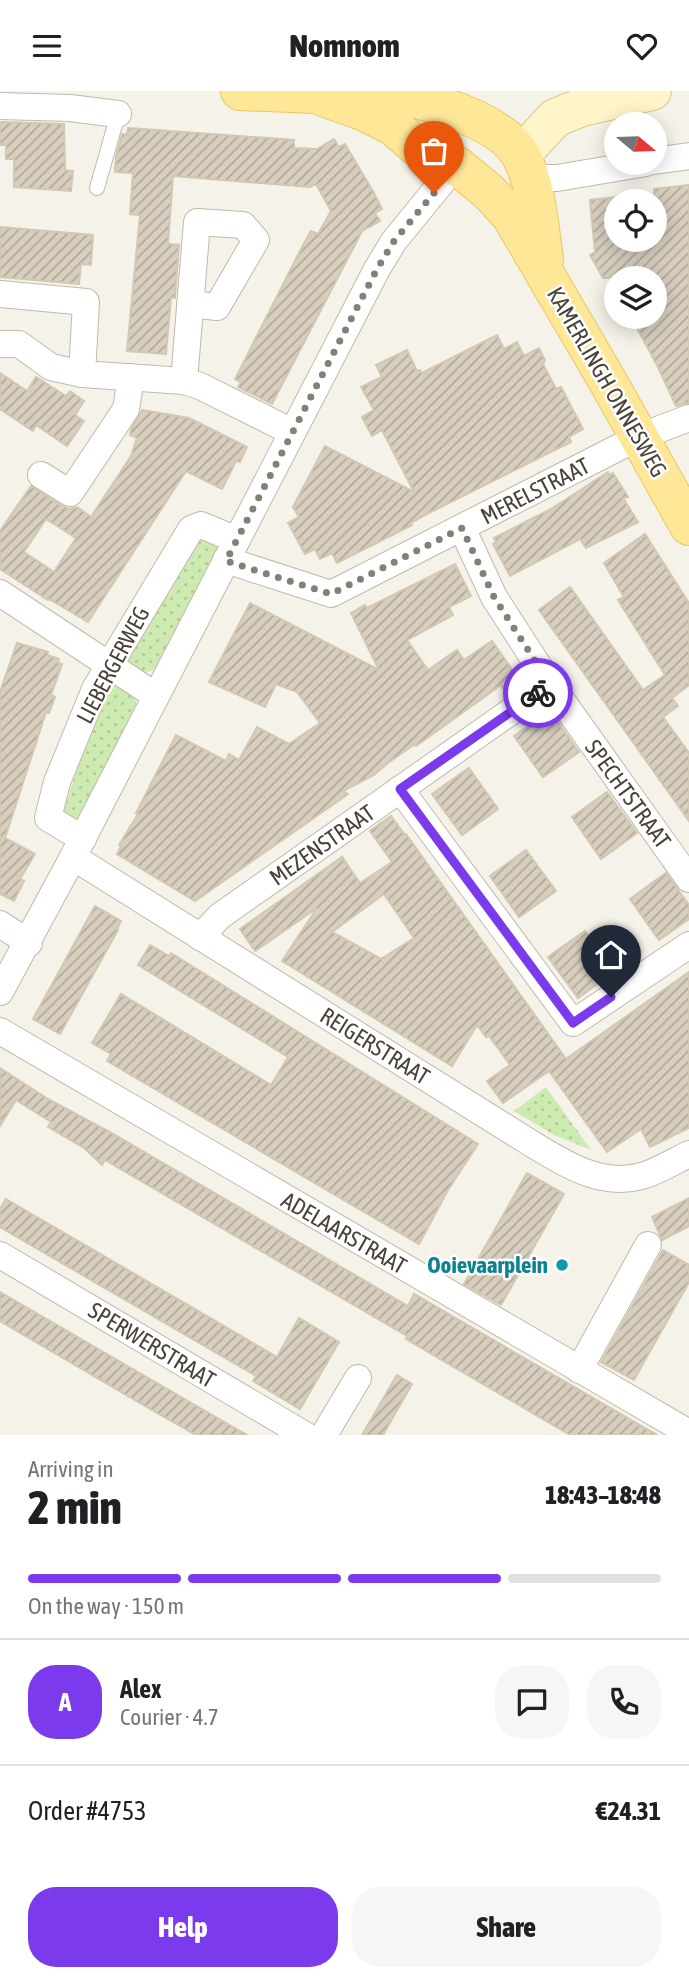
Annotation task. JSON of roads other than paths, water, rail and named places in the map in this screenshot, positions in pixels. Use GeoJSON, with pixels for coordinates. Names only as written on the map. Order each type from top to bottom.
{"type":"FeatureCollection","features":[{"type":"Feature","properties":{"kind":"main road","name":"KAMERLINGH ONNESWEG"},"geometry":{"type":"LineString","coordinates":[[240,91],[329,92],[393,126],[417,147],[445,179],[489,192],[511,216],[689,526]]}},
{"type":"Feature","properties":{"kind":"main road"},"geometry":{"type":"LineString","coordinates":[[378,91],[409,96],[475,119],[518,156],[520,186],[506,193],[489,192]]}},
{"type":"Feature","properties":{"kind":"main road"},"geometry":{"type":"LineString","coordinates":[[518,156],[555,118],[565,97],[582,107],[652,91]]}},
{"type":"Feature","properties":{"kind":"main road"},"geometry":{"type":"LineString","coordinates":[[417,147],[413,134],[414,123],[422,113],[442,107]]}},
{"type":"Feature","properties":{"kind":"main road","name":"KAMERLINGH ONNESWEG"},"geometry":{"type":"LineString","coordinates":[[518,156],[546,275]]}},
{"type":"Feature","properties":{"kind":"street"},"geometry":{"type":"LineString","coordinates":[[0,106],[70,100],[118,114]]}},
{"type":"Feature","properties":{"kind":"street"},"geometry":{"type":"LineString","coordinates":[[518,156],[557,178],[604,170]]}},
{"type":"Feature","properties":{"kind":"street"},"geometry":{"type":"LineString","coordinates":[[667,160],[689,156]]}},
{"type":"Feature","properties":{"kind":"street"},"geometry":{"type":"LineString","coordinates":[[0,992],[29,943],[292,432],[394,241],[445,179]]}},
{"type":"Feature","properties":{"kind":"street"},"geometry":{"type":"LineString","coordinates":[[0,294],[86,302],[82,374]]}},
{"type":"Feature","properties":{"kind":"street"},"geometry":{"type":"LineString","coordinates":[[184,381],[190,304]]}},
{"type":"Feature","properties":{"kind":"street"},"geometry":{"type":"LineString","coordinates":[[0,344],[19,344],[51,367],[82,374],[184,381],[200,386],[292,432]]}},
{"type":"Feature","properties":{"kind":"street"},"geometry":{"type":"LineString","coordinates":[[41,475],[70,493],[126,409],[131,376]]}},
{"type":"Feature","properties":{"kind":"street","name":"MERELSTRAAT"},"geometry":{"type":"LineString","coordinates":[[231,550],[331,594],[639,437],[689,418]]}},
{"type":"Feature","properties":{"kind":"street","name":"LIEBERGERWEG"},"geometry":{"type":"LineString","coordinates":[[78,848],[48,818],[57,782],[95,689],[191,529],[201,524],[231,550]]}},
{"type":"Feature","properties":{"kind":"street","name":"SPECHTSTRAAT"},"geometry":{"type":"LineString","coordinates":[[462,528],[494,597],[550,684],[689,879]]}},
{"type":"Feature","properties":{"kind":"street"},"geometry":{"type":"LineString","coordinates":[[0,593],[156,696]]}},
{"type":"Feature","properties":{"kind":"street","name":"MEZENSTRAAT"},"geometry":{"type":"LineString","coordinates":[[200,937],[220,916],[550,684]]}},
{"type":"Feature","properties":{"kind":"street"},"geometry":{"type":"LineString","coordinates":[[400,789],[573,1023],[689,945]]}},
{"type":"Feature","properties":{"kind":"street","name":"REIGERSTRAAT"},"geometry":{"type":"LineString","coordinates":[[78,848],[200,937],[528,1142],[581,1172],[601,1177],[644,1175],[689,1154]]}},
{"type":"Feature","properties":{"kind":"street"},"geometry":{"type":"LineString","coordinates":[[0,924],[29,943]]}},
{"type":"Feature","properties":{"kind":"street","name":"ADELAARSTRAAT"},"geometry":{"type":"LineString","coordinates":[[0,1031],[689,1433]]}},
{"type":"Feature","properties":{"kind":"street"},"geometry":{"type":"LineString","coordinates":[[579,1370],[648,1245]]}},
{"type":"Feature","properties":{"kind":"street","name":"SPERWERSTRAAT"},"geometry":{"type":"LineString","coordinates":[[0,1255],[304,1435]]}},
{"type":"Feature","properties":{"kind":"street"},"geometry":{"type":"LineString","coordinates":[[324,1435],[358,1377]]}},
{"type":"Feature","properties":{"kind":"lane"},"geometry":{"type":"LineString","coordinates":[[97,188],[118,114]]}},
{"type":"Feature","properties":{"kind":"place","name":"Ooievaarplein"},"geometry":{"type":"Point","coordinates":[562,1265]}}]}
